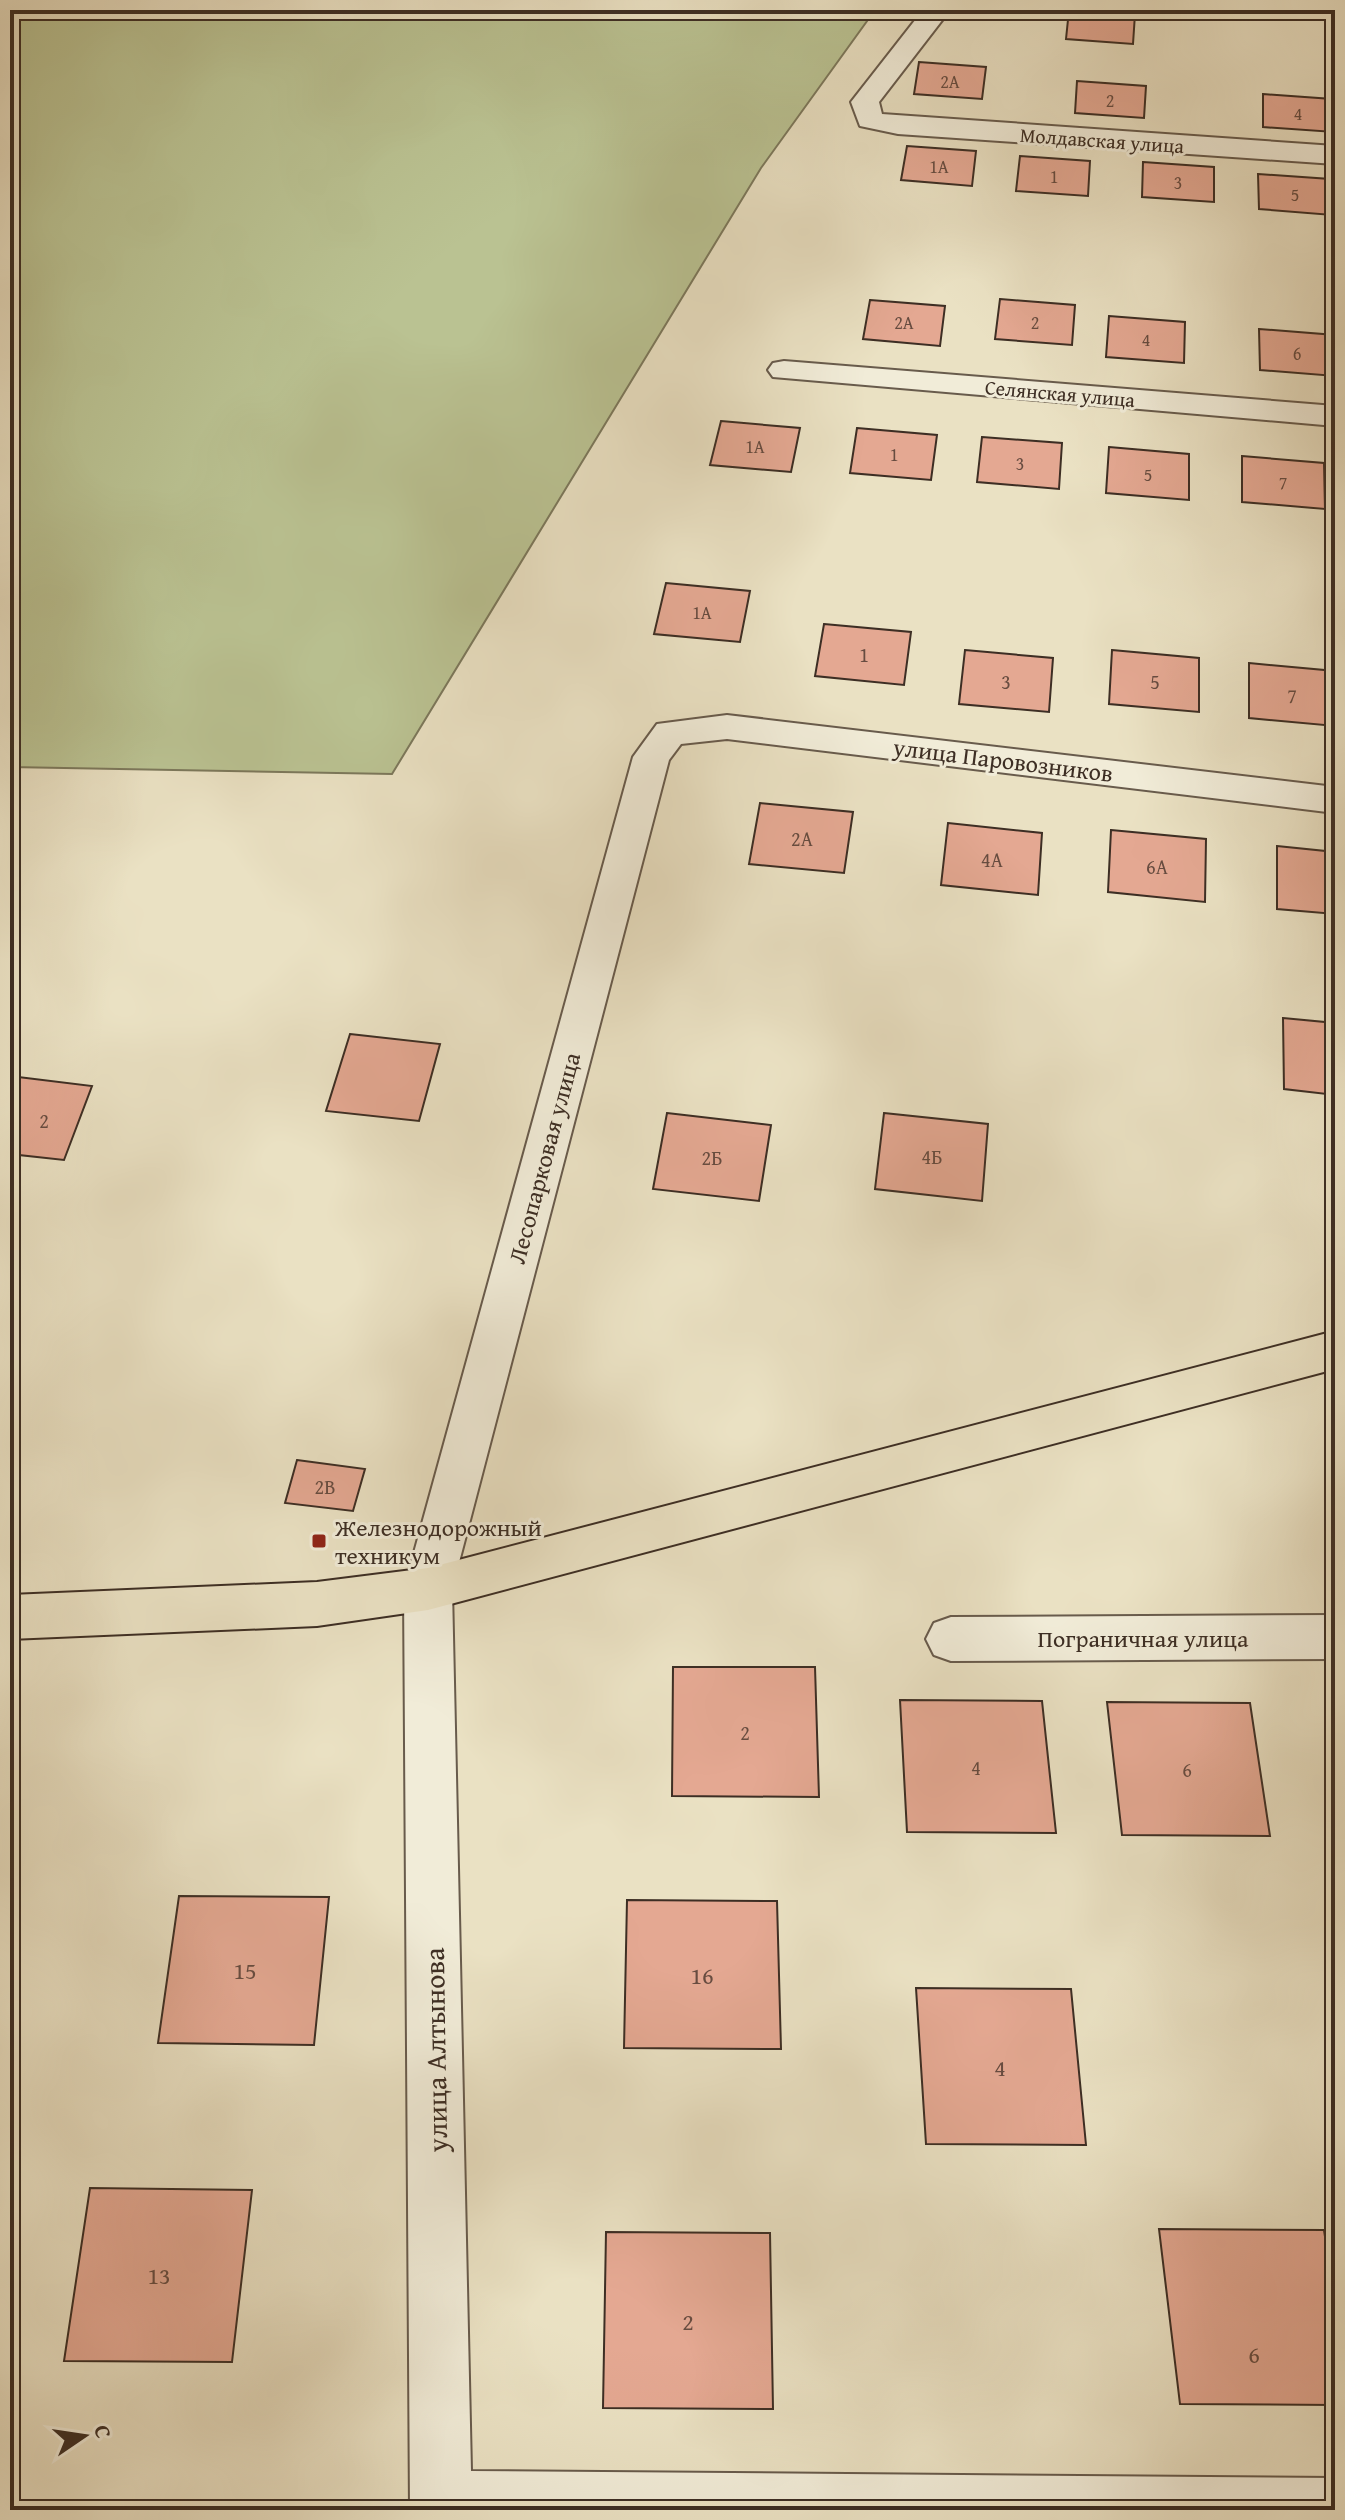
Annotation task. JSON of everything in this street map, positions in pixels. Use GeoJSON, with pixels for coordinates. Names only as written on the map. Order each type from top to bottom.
{"type":"FeatureCollection","features":[{"type":"Feature","properties":{"kind":"main road"},"geometry":{"type":"LineString","coordinates":[[10,1617],[317,1604],[428,1589],[1335,1350]]}},
{"type":"Feature","properties":{"kind":"street","name":"Молдавская улица"},"geometry":{"type":"LineString","coordinates":[[937,10],[865,102],[870,120],[914,128],[1335,155]]}},
{"type":"Feature","properties":{"kind":"street","name":"Селянская улица"},"geometry":{"type":"LineString","coordinates":[[784,370],[1335,416]]}},
{"type":"Feature","properties":{"kind":"street","name":"улица Паровозников"},"geometry":{"type":"LineString","coordinates":[[670,733],[727,727],[1335,800]]}},
{"type":"Feature","properties":{"kind":"street","name":"Лесопарковая улица"},"geometry":{"type":"LineString","coordinates":[[428,1589],[651,757],[670,733]]}},
{"type":"Feature","properties":{"kind":"street","name":"улица Алтынова"},"geometry":{"type":"LineString","coordinates":[[428,1589],[441,2506]]}},
{"type":"Feature","properties":{"kind":"street","name":"Пограничная улица"},"geometry":{"type":"LineString","coordinates":[[951,1639],[1335,1637]]}},
{"type":"Feature","properties":{"kind":"street"},"geometry":{"type":"LineString","coordinates":[[441,2506],[1335,2509]]}},
{"type":"Feature","properties":{"kind":"green space"},"geometry":{"type":"Polygon","coordinates":[[[10,10],[875,10],[761,168],[392,774],[10,767],[10,10]]]}},
{"type":"Feature","properties":{"kind":"building"},"geometry":{"type":"Polygon","coordinates":[[[1069,10],[1135,14],[1133,44],[1066,39],[1069,10]]]}},
{"type":"Feature","properties":{"kind":"building"},"geometry":{"type":"Polygon","coordinates":[[[919,62],[986,67],[982,99],[914,94],[919,62]]]}},
{"type":"Feature","properties":{"kind":"building"},"geometry":{"type":"Polygon","coordinates":[[[1077,81],[1146,86],[1144,118],[1075,113],[1077,81]]]}},
{"type":"Feature","properties":{"kind":"building"},"geometry":{"type":"Polygon","coordinates":[[[1263,94],[1332,99],[1334,132],[1263,127],[1263,94]]]}},
{"type":"Feature","properties":{"kind":"building"},"geometry":{"type":"Polygon","coordinates":[[[907,146],[976,151],[972,186],[901,180],[907,146]]]}},
{"type":"Feature","properties":{"kind":"building"},"geometry":{"type":"Polygon","coordinates":[[[1020,156],[1090,161],[1088,196],[1016,191],[1020,156]]]}},
{"type":"Feature","properties":{"kind":"building"},"geometry":{"type":"Polygon","coordinates":[[[1143,162],[1214,167],[1214,202],[1142,197],[1143,162]]]}},
{"type":"Feature","properties":{"kind":"building"},"geometry":{"type":"Polygon","coordinates":[[[1258,174],[1330,179],[1332,215],[1259,209],[1258,174]]]}},
{"type":"Feature","properties":{"kind":"building"},"geometry":{"type":"Polygon","coordinates":[[[1000,299],[1075,305],[1072,345],[995,339],[1000,299]]]}},
{"type":"Feature","properties":{"kind":"building"},"geometry":{"type":"Polygon","coordinates":[[[870,300],[945,306],[940,346],[863,339],[870,300]]]}},
{"type":"Feature","properties":{"kind":"building"},"geometry":{"type":"Polygon","coordinates":[[[1109,316],[1185,322],[1184,363],[1106,357],[1109,316]]]}},
{"type":"Feature","properties":{"kind":"building"},"geometry":{"type":"Polygon","coordinates":[[[1259,329],[1335,335],[1335,376],[1260,370],[1259,329]]]}},
{"type":"Feature","properties":{"kind":"building"},"geometry":{"type":"Polygon","coordinates":[[[721,421],[800,428],[791,472],[710,465],[721,421]]]}},
{"type":"Feature","properties":{"kind":"building"},"geometry":{"type":"Polygon","coordinates":[[[857,428],[937,435],[931,480],[850,473],[857,428]]]}},
{"type":"Feature","properties":{"kind":"building"},"geometry":{"type":"Polygon","coordinates":[[[982,437],[1062,443],[1059,489],[977,482],[982,437]]]}},
{"type":"Feature","properties":{"kind":"building"},"geometry":{"type":"Polygon","coordinates":[[[1109,447],[1189,454],[1189,500],[1106,493],[1109,447]]]}},
{"type":"Feature","properties":{"kind":"building"},"geometry":{"type":"Polygon","coordinates":[[[1242,456],[1324,463],[1325,509],[1242,502],[1242,456]]]}},
{"type":"Feature","properties":{"kind":"building"},"geometry":{"type":"Polygon","coordinates":[[[666,583],[750,591],[740,642],[654,634],[666,583]]]}},
{"type":"Feature","properties":{"kind":"building"},"geometry":{"type":"Polygon","coordinates":[[[824,624],[911,632],[904,685],[815,676],[824,624]]]}},
{"type":"Feature","properties":{"kind":"building"},"geometry":{"type":"Polygon","coordinates":[[[965,650],[1053,658],[1049,712],[959,704],[965,650]]]}},
{"type":"Feature","properties":{"kind":"building"},"geometry":{"type":"Polygon","coordinates":[[[1112,650],[1199,658],[1199,712],[1109,704],[1112,650]]]}},
{"type":"Feature","properties":{"kind":"building"},"geometry":{"type":"Polygon","coordinates":[[[1249,663],[1335,671],[1335,726],[1249,718],[1249,663]]]}},
{"type":"Feature","properties":{"kind":"building"},"geometry":{"type":"Polygon","coordinates":[[[760,803],[853,812],[844,873],[749,864],[760,803]]]}},
{"type":"Feature","properties":{"kind":"building"},"geometry":{"type":"Polygon","coordinates":[[[948,823],[1042,833],[1038,895],[941,885],[948,823]]]}},
{"type":"Feature","properties":{"kind":"building"},"geometry":{"type":"Polygon","coordinates":[[[1111,830],[1206,839],[1205,902],[1108,892],[1111,830]]]}},
{"type":"Feature","properties":{"kind":"building"},"geometry":{"type":"Polygon","coordinates":[[[1277,846],[1335,852],[1335,914],[1277,909],[1277,846]]]}},
{"type":"Feature","properties":{"kind":"building"},"geometry":{"type":"Polygon","coordinates":[[[1283,1018],[1335,1023],[1335,1095],[1284,1089],[1283,1018]]]}},
{"type":"Feature","properties":{"kind":"building"},"geometry":{"type":"Polygon","coordinates":[[[350,1034],[440,1044],[419,1121],[326,1111],[350,1034]]]}},
{"type":"Feature","properties":{"kind":"building"},"geometry":{"type":"Polygon","coordinates":[[[10,1076],[92,1086],[64,1160],[10,1154],[10,1076]]]}},
{"type":"Feature","properties":{"kind":"building"},"geometry":{"type":"Polygon","coordinates":[[[667,1113],[771,1125],[759,1201],[653,1189],[667,1113]]]}},
{"type":"Feature","properties":{"kind":"building"},"geometry":{"type":"Polygon","coordinates":[[[884,1113],[988,1124],[982,1201],[875,1189],[884,1113]]]}},
{"type":"Feature","properties":{"kind":"building"},"geometry":{"type":"Polygon","coordinates":[[[297,1460],[365,1469],[353,1511],[285,1503],[297,1460]]]}},
{"type":"Feature","properties":{"kind":"building"},"geometry":{"type":"Polygon","coordinates":[[[673,1667],[815,1667],[819,1797],[672,1796],[673,1667]]]}},
{"type":"Feature","properties":{"kind":"building"},"geometry":{"type":"Polygon","coordinates":[[[900,1700],[1042,1701],[1056,1833],[907,1832],[900,1700]]]}},
{"type":"Feature","properties":{"kind":"building"},"geometry":{"type":"Polygon","coordinates":[[[1107,1702],[1250,1703],[1270,1836],[1122,1835],[1107,1702]]]}},
{"type":"Feature","properties":{"kind":"building"},"geometry":{"type":"Polygon","coordinates":[[[179,1896],[329,1897],[314,2045],[158,2043],[179,1896]]]}},
{"type":"Feature","properties":{"kind":"building"},"geometry":{"type":"Polygon","coordinates":[[[627,1900],[777,1901],[781,2049],[624,2048],[627,1900]]]}},
{"type":"Feature","properties":{"kind":"building"},"geometry":{"type":"Polygon","coordinates":[[[916,1988],[1071,1989],[1086,2145],[926,2144],[916,1988]]]}},
{"type":"Feature","properties":{"kind":"building"},"geometry":{"type":"Polygon","coordinates":[[[90,2188],[252,2190],[232,2362],[64,2361],[90,2188]]]}},
{"type":"Feature","properties":{"kind":"building"},"geometry":{"type":"Polygon","coordinates":[[[1159,2229],[1324,2230],[1335,2303],[1335,2405],[1180,2404],[1159,2229]]]}},
{"type":"Feature","properties":{"kind":"building"},"geometry":{"type":"Polygon","coordinates":[[[606,2232],[770,2233],[773,2409],[603,2408],[606,2232]]]}},
{"type":"Feature","properties":{"kind":"place","name":"Железнодорожный техникум"},"geometry":{"type":"Point","coordinates":[319,1541]}}]}
